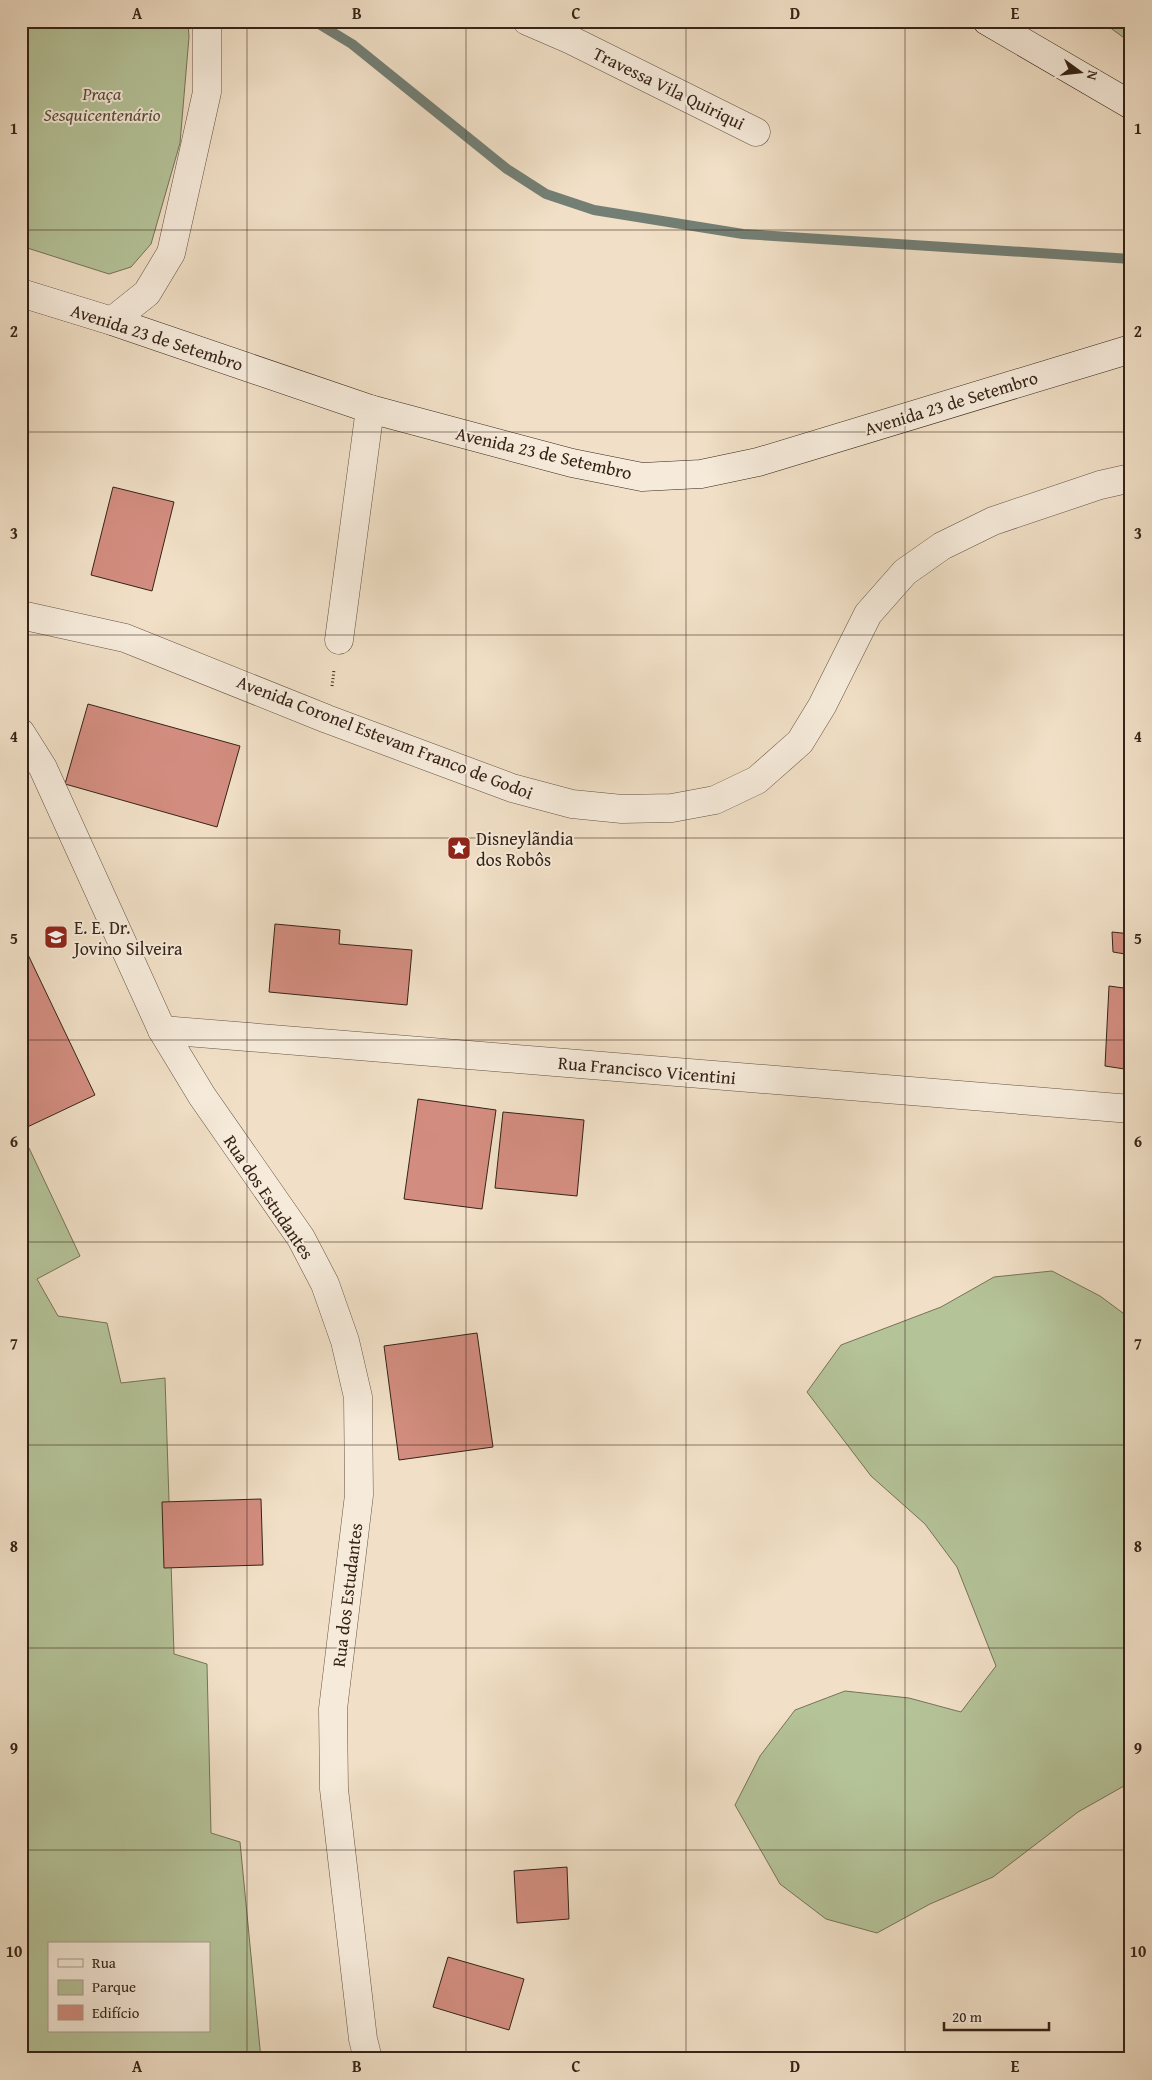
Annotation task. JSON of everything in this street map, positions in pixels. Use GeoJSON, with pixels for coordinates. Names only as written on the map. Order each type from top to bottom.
{"type":"FeatureCollection","features":[{"type":"Feature","properties":{"kind":"street"},"geometry":{"type":"LineString","coordinates":[[112,321],[147,294],[171,253],[206,92],[207,21]]}},
{"type":"Feature","properties":{"kind":"street","name":"Travessa Vila Quiriqui"},"geometry":{"type":"LineString","coordinates":[[527,21],[576,30],[756,132]]}},
{"type":"Feature","properties":{"kind":"street"},"geometry":{"type":"LineString","coordinates":[[987,21],[1131,105]]}},
{"type":"Feature","properties":{"kind":"street","name":"Avenida 23 de Setembro"},"geometry":{"type":"LineString","coordinates":[[21,293],[112,321],[370,409],[572,463],[642,476],[701,474],[758,462],[1131,349]]}},
{"type":"Feature","properties":{"kind":"street"},"geometry":{"type":"LineString","coordinates":[[338,640],[370,409]]}},
{"type":"Feature","properties":{"kind":"street","name":"Avenida Coronel Estevam Franco de Godoi"},"geometry":{"type":"LineString","coordinates":[[21,615],[125,638],[327,718],[512,788],[572,804],[622,809],[672,808],[715,800],[758,780],[800,742],[822,706],[868,614],[904,572],[942,546],[994,521],[1100,485],[1131,478]]}},
{"type":"Feature","properties":{"kind":"street","name":"Rua dos Estudantes"},"geometry":{"type":"LineString","coordinates":[[21,733],[43,768],[162,1030],[202,1096],[301,1238],[325,1284],[345,1341],[358,1396],[359,1495],[333,1709],[334,1789],[363,2039],[368,2059]]}},
{"type":"Feature","properties":{"kind":"street","name":"Rua Francisco Vicentini"},"geometry":{"type":"LineString","coordinates":[[162,1030],[1131,1109]]}},
{"type":"Feature","properties":{"kind":"path"},"geometry":{"type":"LineString","coordinates":[[327,718],[338,640]]}},
{"type":"Feature","properties":{"kind":"green space","name":"Praça Sesquicentenário"},"geometry":{"type":"Polygon","coordinates":[[[21,21],[188,21],[189,37],[180,143],[151,244],[131,267],[109,274],[21,246],[21,21]]]}},
{"type":"Feature","properties":{"kind":"green space"},"geometry":{"type":"Polygon","coordinates":[[[1101,21],[1131,21],[1131,43],[1101,21]]]}},
{"type":"Feature","properties":{"kind":"green space"},"geometry":{"type":"Polygon","coordinates":[[[29,1148],[80,1256],[37,1279],[58,1316],[107,1323],[121,1383],[165,1378],[174,1654],[207,1664],[211,1833],[240,1842],[261,2059],[21,2059],[21,1152],[29,1148]]]}},
{"type":"Feature","properties":{"kind":"green space"},"geometry":{"type":"Polygon","coordinates":[[[1052,1271],[1100,1296],[1131,1319],[1131,1782],[1078,1812],[993,1877],[930,1904],[877,1933],[826,1919],[780,1884],[735,1805],[760,1756],[795,1710],[845,1691],[909,1698],[961,1712],[996,1666],[957,1567],[925,1524],[871,1476],[807,1392],[841,1345],[941,1307],[994,1277],[1052,1271]]]}},
{"type":"Feature","properties":{"kind":"building"},"geometry":{"type":"Polygon","coordinates":[[[113,487],[174,502],[152,591],[91,575],[113,487]]]}},
{"type":"Feature","properties":{"kind":"building"},"geometry":{"type":"Polygon","coordinates":[[[88,704],[240,746],[217,827],[65,784],[88,704]]]}},
{"type":"Feature","properties":{"kind":"building"},"geometry":{"type":"Polygon","coordinates":[[[275,924],[340,930],[339,944],[412,950],[407,1005],[269,992],[275,924]]]}},
{"type":"Feature","properties":{"kind":"building"},"geometry":{"type":"Polygon","coordinates":[[[1112,932],[1131,934],[1131,955],[1113,952],[1112,932]]]}},
{"type":"Feature","properties":{"kind":"building"},"geometry":{"type":"Polygon","coordinates":[[[21,940],[95,1095],[21,1130],[21,940]]]}},
{"type":"Feature","properties":{"kind":"building"},"geometry":{"type":"Polygon","coordinates":[[[1109,986],[1131,989],[1131,1070],[1105,1066],[1109,986]]]}},
{"type":"Feature","properties":{"kind":"building"},"geometry":{"type":"Polygon","coordinates":[[[418,1099],[496,1110],[482,1209],[404,1199],[418,1099]]]}},
{"type":"Feature","properties":{"kind":"building"},"geometry":{"type":"Polygon","coordinates":[[[503,1112],[584,1120],[577,1196],[495,1188],[503,1112]]]}},
{"type":"Feature","properties":{"kind":"building"},"geometry":{"type":"Polygon","coordinates":[[[477,1333],[493,1447],[399,1460],[384,1346],[477,1333]]]}},
{"type":"Feature","properties":{"kind":"building"},"geometry":{"type":"Polygon","coordinates":[[[261,1499],[263,1565],[164,1568],[162,1502],[261,1499]]]}},
{"type":"Feature","properties":{"kind":"building"},"geometry":{"type":"Polygon","coordinates":[[[567,1867],[569,1919],[517,1923],[514,1871],[567,1867]]]}},
{"type":"Feature","properties":{"kind":"building"},"geometry":{"type":"Polygon","coordinates":[[[448,1957],[524,1979],[509,2030],[433,2007],[448,1957]]]}},
{"type":"Feature","properties":{"kind":"waterway"},"geometry":{"type":"LineString","coordinates":[[314,21],[352,44],[507,169],[546,194],[594,210],[743,234],[1131,259]]}},
{"type":"Feature","properties":{"kind":"place","name":"Disneylãndia dos Robôs"},"geometry":{"type":"Point","coordinates":[459,848]}},
{"type":"Feature","properties":{"kind":"place","name":"E. E. Dr. Jovino Silveira"},"geometry":{"type":"Point","coordinates":[56,937]}}]}
